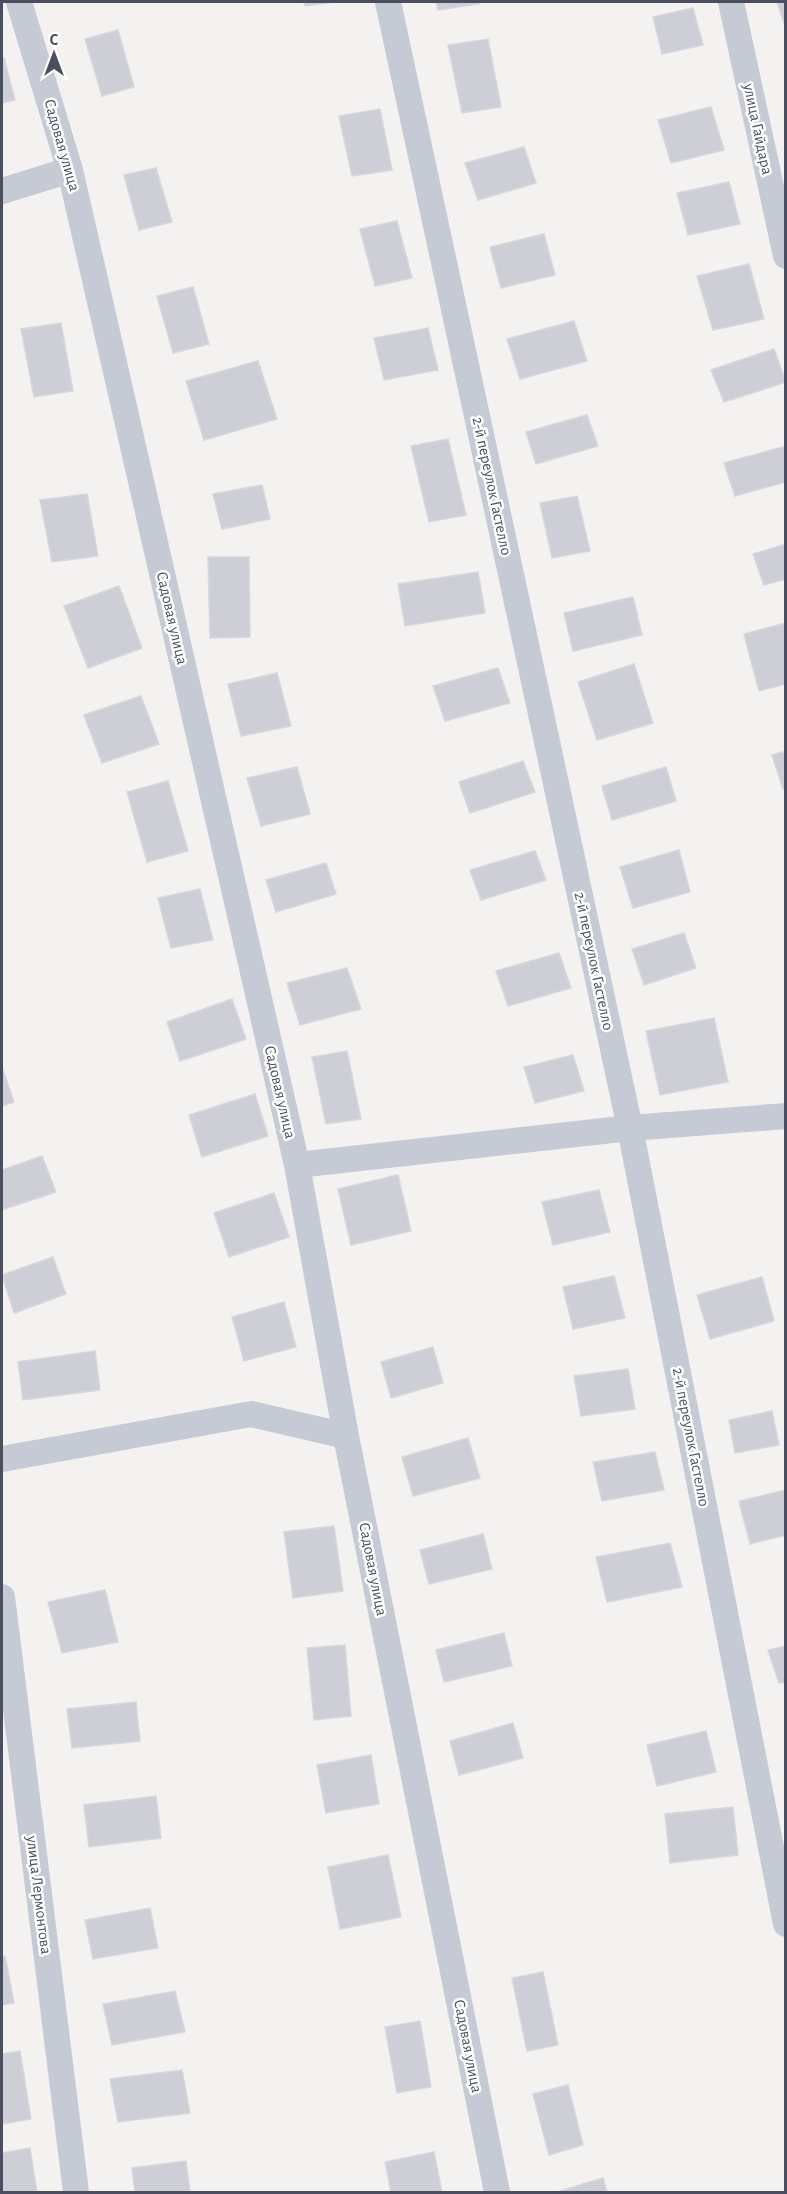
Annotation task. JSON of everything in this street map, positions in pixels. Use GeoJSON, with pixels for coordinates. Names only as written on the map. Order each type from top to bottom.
{"type":"FeatureCollection","features":[{"type":"Feature","properties":{"kind":"street","name":"Садовая улица"},"geometry":{"type":"LineString","coordinates":[[19,2],[70,170],[297,1166],[346,1436],[497,2193]]}},
{"type":"Feature","properties":{"kind":"street","name":"2-й переулок Гастелло"},"geometry":{"type":"LineString","coordinates":[[388,2],[630,1128],[786,1924]]}},
{"type":"Feature","properties":{"kind":"street","name":"улица Гайдара"},"geometry":{"type":"LineString","coordinates":[[731,2],[786,256]]}},
{"type":"Feature","properties":{"kind":"street"},"geometry":{"type":"LineString","coordinates":[[2,191],[70,170]]}},
{"type":"Feature","properties":{"kind":"street"},"geometry":{"type":"LineString","coordinates":[[297,1166],[630,1128],[786,1116]]}},
{"type":"Feature","properties":{"kind":"street"},"geometry":{"type":"LineString","coordinates":[[2,1459],[251,1414],[346,1436]]}},
{"type":"Feature","properties":{"kind":"street","name":"улица Лермонтова"},"geometry":{"type":"LineString","coordinates":[[2,1597],[75,2193]]}},
{"type":"Feature","properties":{"kind":"building"},"geometry":{"type":"Polygon","coordinates":[[[304,2],[335,2],[305,6],[304,2]]]}},
{"type":"Feature","properties":{"kind":"building"},"geometry":{"type":"Polygon","coordinates":[[[436,2],[478,2],[479,4],[438,10],[436,2]]]}},
{"type":"Feature","properties":{"kind":"building"},"geometry":{"type":"Polygon","coordinates":[[[777,2],[786,2],[786,29],[777,2]]]}},
{"type":"Feature","properties":{"kind":"building"},"geometry":{"type":"Polygon","coordinates":[[[693,8],[703,45],[662,54],[653,17],[693,8]]]}},
{"type":"Feature","properties":{"kind":"building"},"geometry":{"type":"Polygon","coordinates":[[[118,30],[134,87],[102,96],[85,39],[118,30]]]}},
{"type":"Feature","properties":{"kind":"building"},"geometry":{"type":"Polygon","coordinates":[[[488,39],[501,107],[462,113],[448,45],[488,39]]]}},
{"type":"Feature","properties":{"kind":"building"},"geometry":{"type":"Polygon","coordinates":[[[4,58],[15,100],[2,103],[2,59],[4,58]]]}},
{"type":"Feature","properties":{"kind":"building"},"geometry":{"type":"Polygon","coordinates":[[[711,107],[724,150],[671,163],[658,120],[711,107]]]}},
{"type":"Feature","properties":{"kind":"building"},"geometry":{"type":"Polygon","coordinates":[[[380,109],[392,170],[352,176],[339,116],[380,109]]]}},
{"type":"Feature","properties":{"kind":"building"},"geometry":{"type":"Polygon","coordinates":[[[524,147],[536,183],[478,200],[465,163],[524,147]]]}},
{"type":"Feature","properties":{"kind":"building"},"geometry":{"type":"Polygon","coordinates":[[[156,168],[172,222],[139,230],[124,175],[156,168]]]}},
{"type":"Feature","properties":{"kind":"building"},"geometry":{"type":"Polygon","coordinates":[[[729,182],[740,224],[688,235],[677,193],[729,182]]]}},
{"type":"Feature","properties":{"kind":"building"},"geometry":{"type":"Polygon","coordinates":[[[397,221],[412,278],[375,286],[360,229],[397,221]]]}},
{"type":"Feature","properties":{"kind":"building"},"geometry":{"type":"Polygon","coordinates":[[[544,234],[555,275],[501,288],[490,247],[544,234]]]}},
{"type":"Feature","properties":{"kind":"building"},"geometry":{"type":"Polygon","coordinates":[[[749,264],[764,319],[713,330],[697,276],[749,264]]]}},
{"type":"Feature","properties":{"kind":"building"},"geometry":{"type":"Polygon","coordinates":[[[193,287],[209,344],[173,353],[157,296],[193,287]]]}},
{"type":"Feature","properties":{"kind":"building"},"geometry":{"type":"Polygon","coordinates":[[[574,321],[587,361],[520,379],[507,339],[574,321]]]}},
{"type":"Feature","properties":{"kind":"building"},"geometry":{"type":"Polygon","coordinates":[[[61,323],[73,391],[34,397],[21,329],[61,323]]]}},
{"type":"Feature","properties":{"kind":"building"},"geometry":{"type":"Polygon","coordinates":[[[428,328],[438,370],[384,380],[374,338],[428,328]]]}},
{"type":"Feature","properties":{"kind":"building"},"geometry":{"type":"Polygon","coordinates":[[[774,349],[786,382],[724,402],[711,370],[774,349]]]}},
{"type":"Feature","properties":{"kind":"building"},"geometry":{"type":"Polygon","coordinates":[[[258,361],[277,419],[204,440],[186,381],[258,361]]]}},
{"type":"Feature","properties":{"kind":"building"},"geometry":{"type":"Polygon","coordinates":[[[587,415],[598,446],[536,464],[526,432],[587,415]]]}},
{"type":"Feature","properties":{"kind":"building"},"geometry":{"type":"Polygon","coordinates":[[[448,439],[466,515],[429,522],[411,446],[448,439]]]}},
{"type":"Feature","properties":{"kind":"building"},"geometry":{"type":"Polygon","coordinates":[[[786,446],[786,482],[735,496],[724,463],[786,446]]]}},
{"type":"Feature","properties":{"kind":"building"},"geometry":{"type":"Polygon","coordinates":[[[262,485],[270,519],[222,529],[213,494],[262,485]]]}},
{"type":"Feature","properties":{"kind":"building"},"geometry":{"type":"Polygon","coordinates":[[[87,494],[98,556],[52,562],[40,500],[87,494]]]}},
{"type":"Feature","properties":{"kind":"building"},"geometry":{"type":"Polygon","coordinates":[[[577,496],[590,551],[552,558],[540,503],[577,496]]]}},
{"type":"Feature","properties":{"kind":"building"},"geometry":{"type":"Polygon","coordinates":[[[786,544],[786,579],[764,585],[753,554],[786,544]]]}},
{"type":"Feature","properties":{"kind":"building"},"geometry":{"type":"Polygon","coordinates":[[[208,557],[249,557],[250,637],[210,638],[208,557]]]}},
{"type":"Feature","properties":{"kind":"building"},"geometry":{"type":"Polygon","coordinates":[[[478,572],[485,613],[405,626],[398,584],[478,572]]]}},
{"type":"Feature","properties":{"kind":"building"},"geometry":{"type":"Polygon","coordinates":[[[119,586],[142,648],[88,668],[64,606],[119,586]]]}},
{"type":"Feature","properties":{"kind":"building"},"geometry":{"type":"Polygon","coordinates":[[[633,597],[642,635],[573,651],[564,613],[633,597]]]}},
{"type":"Feature","properties":{"kind":"building"},"geometry":{"type":"Polygon","coordinates":[[[786,623],[786,684],[759,691],[744,634],[786,623]]]}},
{"type":"Feature","properties":{"kind":"building"},"geometry":{"type":"Polygon","coordinates":[[[634,664],[653,723],[597,740],[578,682],[634,664]]]}},
{"type":"Feature","properties":{"kind":"building"},"geometry":{"type":"Polygon","coordinates":[[[498,668],[510,703],[445,721],[433,686],[498,668]]]}},
{"type":"Feature","properties":{"kind":"building"},"geometry":{"type":"Polygon","coordinates":[[[277,673],[291,726],[241,736],[228,684],[277,673]]]}},
{"type":"Feature","properties":{"kind":"building"},"geometry":{"type":"Polygon","coordinates":[[[141,696],[159,744],[102,763],[84,715],[141,696]]]}},
{"type":"Feature","properties":{"kind":"building"},"geometry":{"type":"Polygon","coordinates":[[[786,751],[786,788],[783,789],[772,755],[786,751]]]}},
{"type":"Feature","properties":{"kind":"building"},"geometry":{"type":"Polygon","coordinates":[[[523,761],[535,792],[470,813],[459,782],[523,761]]]}},
{"type":"Feature","properties":{"kind":"building"},"geometry":{"type":"Polygon","coordinates":[[[297,767],[310,814],[261,826],[247,778],[297,767]]]}},
{"type":"Feature","properties":{"kind":"building"},"geometry":{"type":"Polygon","coordinates":[[[666,767],[676,801],[612,820],[602,786],[666,767]]]}},
{"type":"Feature","properties":{"kind":"building"},"geometry":{"type":"Polygon","coordinates":[[[168,781],[188,851],[147,862],[127,792],[168,781]]]}},
{"type":"Feature","properties":{"kind":"building"},"geometry":{"type":"Polygon","coordinates":[[[679,850],[690,892],[633,908],[620,867],[679,850]]]}},
{"type":"Feature","properties":{"kind":"building"},"geometry":{"type":"Polygon","coordinates":[[[535,851],[546,880],[481,900],[470,870],[535,851]]]}},
{"type":"Feature","properties":{"kind":"building"},"geometry":{"type":"Polygon","coordinates":[[[326,863],[336,894],[276,912],[266,880],[326,863]]]}},
{"type":"Feature","properties":{"kind":"building"},"geometry":{"type":"Polygon","coordinates":[[[200,889],[213,940],[171,948],[158,898],[200,889]]]}},
{"type":"Feature","properties":{"kind":"building"},"geometry":{"type":"Polygon","coordinates":[[[684,933],[696,968],[644,985],[632,949],[684,933]]]}},
{"type":"Feature","properties":{"kind":"building"},"geometry":{"type":"Polygon","coordinates":[[[559,953],[571,988],[508,1006],[496,971],[559,953]]]}},
{"type":"Feature","properties":{"kind":"building"},"geometry":{"type":"Polygon","coordinates":[[[347,968],[361,1009],[300,1025],[287,983],[347,968]]]}},
{"type":"Feature","properties":{"kind":"building"},"geometry":{"type":"Polygon","coordinates":[[[232,999],[246,1039],[180,1061],[167,1022],[232,999]]]}},
{"type":"Feature","properties":{"kind":"building"},"geometry":{"type":"Polygon","coordinates":[[[714,1018],[728,1082],[660,1095],[646,1031],[714,1018]]]}},
{"type":"Feature","properties":{"kind":"building"},"geometry":{"type":"Polygon","coordinates":[[[347,1051],[361,1119],[326,1124],[312,1057],[347,1051]]]}},
{"type":"Feature","properties":{"kind":"building"},"geometry":{"type":"Polygon","coordinates":[[[573,1055],[584,1091],[535,1103],[524,1067],[573,1055]]]}},
{"type":"Feature","properties":{"kind":"building"},"geometry":{"type":"Polygon","coordinates":[[[2,1067],[14,1102],[2,1106],[2,1067]]]}},
{"type":"Feature","properties":{"kind":"building"},"geometry":{"type":"Polygon","coordinates":[[[255,1094],[268,1136],[202,1157],[189,1115],[255,1094]]]}},
{"type":"Feature","properties":{"kind":"building"},"geometry":{"type":"Polygon","coordinates":[[[42,1156],[56,1192],[2,1210],[2,1170],[42,1156]]]}},
{"type":"Feature","properties":{"kind":"building"},"geometry":{"type":"Polygon","coordinates":[[[398,1175],[411,1231],[351,1245],[338,1189],[398,1175]]]}},
{"type":"Feature","properties":{"kind":"building"},"geometry":{"type":"Polygon","coordinates":[[[599,1190],[610,1232],[553,1245],[542,1202],[599,1190]]]}},
{"type":"Feature","properties":{"kind":"building"},"geometry":{"type":"Polygon","coordinates":[[[274,1193],[289,1237],[229,1257],[214,1213],[274,1193]]]}},
{"type":"Feature","properties":{"kind":"building"},"geometry":{"type":"Polygon","coordinates":[[[53,1257],[66,1294],[14,1313],[2,1275],[53,1257]]]}},
{"type":"Feature","properties":{"kind":"building"},"geometry":{"type":"Polygon","coordinates":[[[614,1276],[625,1318],[573,1329],[563,1287],[614,1276]]]}},
{"type":"Feature","properties":{"kind":"building"},"geometry":{"type":"Polygon","coordinates":[[[762,1277],[774,1321],[710,1339],[697,1295],[762,1277]]]}},
{"type":"Feature","properties":{"kind":"building"},"geometry":{"type":"Polygon","coordinates":[[[284,1302],[296,1347],[244,1361],[232,1317],[284,1302]]]}},
{"type":"Feature","properties":{"kind":"building"},"geometry":{"type":"Polygon","coordinates":[[[433,1347],[443,1383],[391,1398],[381,1362],[433,1347]]]}},
{"type":"Feature","properties":{"kind":"building"},"geometry":{"type":"Polygon","coordinates":[[[95,1351],[100,1390],[23,1400],[18,1362],[95,1351]]]}},
{"type":"Feature","properties":{"kind":"building"},"geometry":{"type":"Polygon","coordinates":[[[628,1369],[635,1409],[581,1416],[574,1376],[628,1369]]]}},
{"type":"Feature","properties":{"kind":"building"},"geometry":{"type":"Polygon","coordinates":[[[772,1411],[779,1445],[735,1453],[729,1420],[772,1411]]]}},
{"type":"Feature","properties":{"kind":"building"},"geometry":{"type":"Polygon","coordinates":[[[468,1438],[480,1478],[413,1496],[402,1457],[468,1438]]]}},
{"type":"Feature","properties":{"kind":"building"},"geometry":{"type":"Polygon","coordinates":[[[655,1452],[664,1490],[602,1501],[593,1462],[655,1452]]]}},
{"type":"Feature","properties":{"kind":"building"},"geometry":{"type":"Polygon","coordinates":[[[786,1490],[786,1535],[750,1544],[739,1501],[786,1490]]]}},
{"type":"Feature","properties":{"kind":"building"},"geometry":{"type":"Polygon","coordinates":[[[334,1526],[343,1591],[293,1598],[284,1532],[334,1526]]]}},
{"type":"Feature","properties":{"kind":"building"},"geometry":{"type":"Polygon","coordinates":[[[483,1534],[492,1569],[429,1584],[420,1550],[483,1534]]]}},
{"type":"Feature","properties":{"kind":"building"},"geometry":{"type":"Polygon","coordinates":[[[670,1543],[682,1587],[607,1602],[596,1557],[670,1543]]]}},
{"type":"Feature","properties":{"kind":"building"},"geometry":{"type":"Polygon","coordinates":[[[105,1590],[118,1642],[62,1653],[48,1602],[105,1590]]]}},
{"type":"Feature","properties":{"kind":"building"},"geometry":{"type":"Polygon","coordinates":[[[504,1633],[512,1666],[444,1682],[436,1650],[504,1633]]]}},
{"type":"Feature","properties":{"kind":"building"},"geometry":{"type":"Polygon","coordinates":[[[345,1645],[351,1716],[314,1720],[307,1648],[345,1645]]]}},
{"type":"Feature","properties":{"kind":"building"},"geometry":{"type":"Polygon","coordinates":[[[786,1646],[786,1682],[779,1683],[768,1650],[786,1646]]]}},
{"type":"Feature","properties":{"kind":"building"},"geometry":{"type":"Polygon","coordinates":[[[136,1702],[140,1741],[72,1748],[67,1709],[136,1702]]]}},
{"type":"Feature","properties":{"kind":"building"},"geometry":{"type":"Polygon","coordinates":[[[513,1723],[523,1758],[459,1775],[450,1741],[513,1723]]]}},
{"type":"Feature","properties":{"kind":"building"},"geometry":{"type":"Polygon","coordinates":[[[706,1731],[716,1772],[657,1786],[647,1745],[706,1731]]]}},
{"type":"Feature","properties":{"kind":"building"},"geometry":{"type":"Polygon","coordinates":[[[371,1755],[379,1804],[326,1813],[317,1765],[371,1755]]]}},
{"type":"Feature","properties":{"kind":"building"},"geometry":{"type":"Polygon","coordinates":[[[156,1796],[161,1838],[89,1847],[84,1805],[156,1796]]]}},
{"type":"Feature","properties":{"kind":"building"},"geometry":{"type":"Polygon","coordinates":[[[733,1807],[738,1855],[670,1863],[665,1814],[733,1807]]]}},
{"type":"Feature","properties":{"kind":"building"},"geometry":{"type":"Polygon","coordinates":[[[388,1855],[401,1917],[340,1929],[328,1867],[388,1855]]]}},
{"type":"Feature","properties":{"kind":"building"},"geometry":{"type":"Polygon","coordinates":[[[150,1908],[158,1948],[93,1959],[85,1920],[150,1908]]]}},
{"type":"Feature","properties":{"kind":"building"},"geometry":{"type":"Polygon","coordinates":[[[5,1956],[14,2003],[2,2005],[2,1957],[5,1956]]]}},
{"type":"Feature","properties":{"kind":"building"},"geometry":{"type":"Polygon","coordinates":[[[543,1972],[558,2045],[527,2051],[512,1978],[543,1972]]]}},
{"type":"Feature","properties":{"kind":"building"},"geometry":{"type":"Polygon","coordinates":[[[175,1991],[185,2032],[112,2045],[103,2004],[175,1991]]]}},
{"type":"Feature","properties":{"kind":"building"},"geometry":{"type":"Polygon","coordinates":[[[420,2021],[431,2087],[397,2093],[385,2027],[420,2021]]]}},
{"type":"Feature","properties":{"kind":"building"},"geometry":{"type":"Polygon","coordinates":[[[20,2051],[31,2119],[2,2124],[2,2054],[20,2051]]]}},
{"type":"Feature","properties":{"kind":"building"},"geometry":{"type":"Polygon","coordinates":[[[182,2070],[190,2113],[118,2122],[110,2079],[182,2070]]]}},
{"type":"Feature","properties":{"kind":"building"},"geometry":{"type":"Polygon","coordinates":[[[568,2085],[583,2145],[549,2155],[533,2094],[568,2085]]]}},
{"type":"Feature","properties":{"kind":"building"},"geometry":{"type":"Polygon","coordinates":[[[30,2148],[37,2192],[2,2192],[2,2153],[30,2148]]]}},
{"type":"Feature","properties":{"kind":"building"},"geometry":{"type":"Polygon","coordinates":[[[434,2152],[442,2192],[391,2192],[385,2162],[434,2152]]]}},
{"type":"Feature","properties":{"kind":"building"},"geometry":{"type":"Polygon","coordinates":[[[186,2161],[190,2192],[135,2192],[132,2168],[186,2161]]]}},
{"type":"Feature","properties":{"kind":"building"},"geometry":{"type":"Polygon","coordinates":[[[603,2178],[607,2192],[557,2192],[603,2178]]]}}]}
